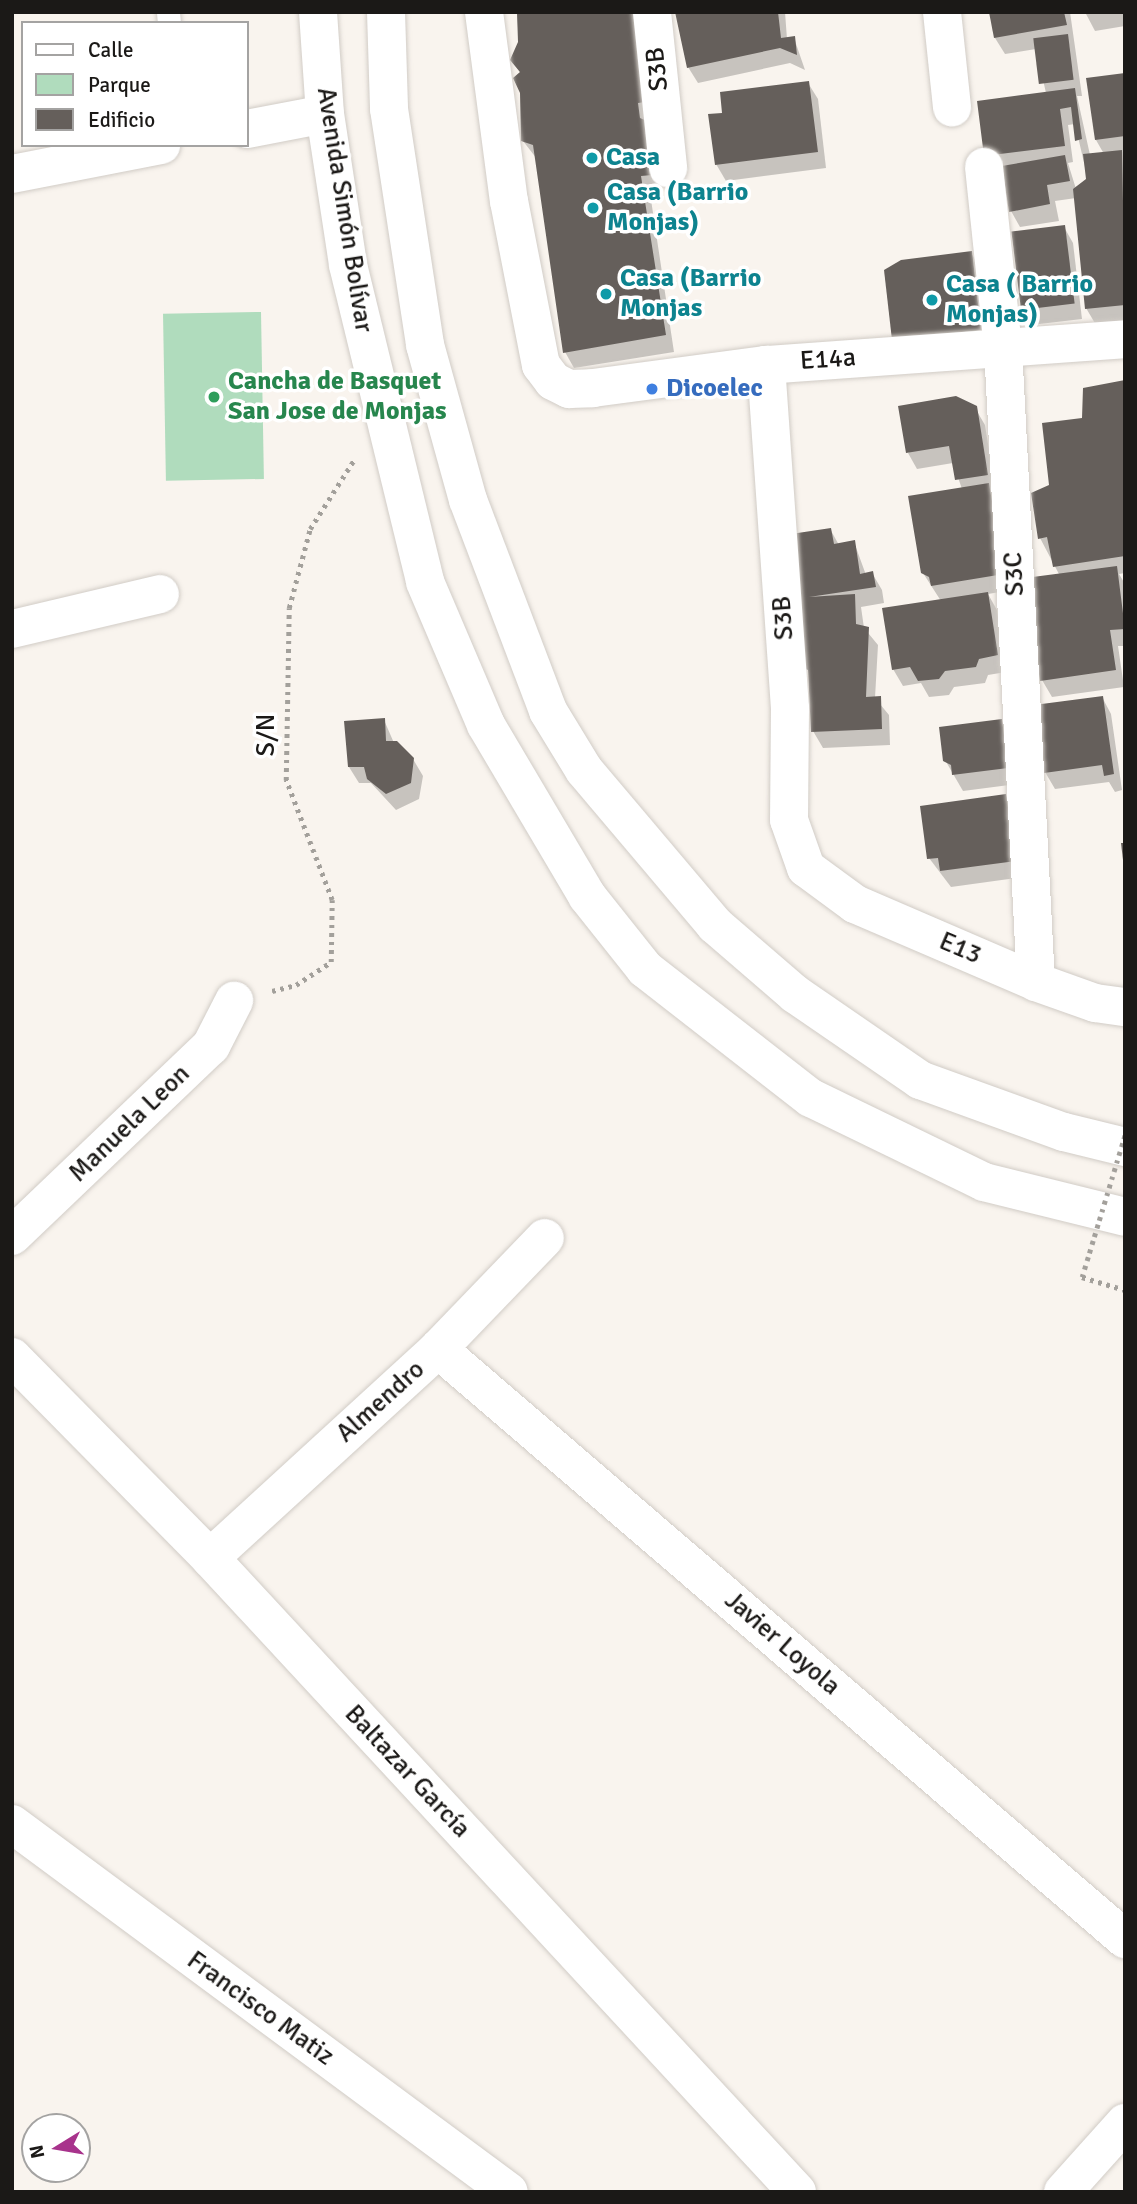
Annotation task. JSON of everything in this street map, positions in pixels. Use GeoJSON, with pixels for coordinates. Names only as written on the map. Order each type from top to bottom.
{"type":"FeatureCollection","features":[{"type":"Feature","properties":{"kind":"main road","name":"Avenida Simón Bolívar"},"geometry":{"type":"LineString","coordinates":[[318,12],[325,114],[348,265],[383,420],[425,582],[485,726],[587,896],[645,969],[811,1098],[984,1182],[1125,1217]]}},
{"type":"Feature","properties":{"kind":"main road"},"geometry":{"type":"LineString","coordinates":[[386,12],[389,109],[425,345],[468,500],[548,711],[584,770],[715,925],[806,1002],[920,1080],[1064,1132],[1125,1147]]}},
{"type":"Feature","properties":{"kind":"main road","name":"E14a"},"geometry":{"type":"LineString","coordinates":[[484,12],[509,201],[541,365],[552,381],[569,389],[766,365],[1125,339]]}},
{"type":"Feature","properties":{"kind":"main road","name":"S3B"},"geometry":{"type":"LineString","coordinates":[[652,12],[668,168]]}},
{"type":"Feature","properties":{"kind":"main road"},"geometry":{"type":"LineString","coordinates":[[943,12],[952,107]]}},
{"type":"Feature","properties":{"kind":"main road"},"geometry":{"type":"LineString","coordinates":[[248,129],[325,114]]}},
{"type":"Feature","properties":{"kind":"main road"},"geometry":{"type":"LineString","coordinates":[[12,174],[151,147]]}},
{"type":"Feature","properties":{"kind":"main road","name":"S3C"},"geometry":{"type":"LineString","coordinates":[[984,167],[1003,346],[1036,982]]}},
{"type":"Feature","properties":{"kind":"main road","name":"S3B"},"geometry":{"type":"LineString","coordinates":[[766,365],[790,708],[789,820],[806,869]]}},
{"type":"Feature","properties":{"kind":"main road"},"geometry":{"type":"LineString","coordinates":[[12,629],[160,594]]}},
{"type":"Feature","properties":{"kind":"main road","name":"E13"},"geometry":{"type":"LineString","coordinates":[[806,869],[855,904],[1036,982],[1095,1003],[1125,1007]]}},
{"type":"Feature","properties":{"kind":"main road","name":"Manuela Leon"},"geometry":{"type":"LineString","coordinates":[[12,1236],[211,1046],[234,1002]]}},
{"type":"Feature","properties":{"kind":"main road","name":"Almendro"},"geometry":{"type":"LineString","coordinates":[[209,1558],[438,1349],[545,1238]]}},
{"type":"Feature","properties":{"kind":"main road","name":"Javier Loyola"},"geometry":{"type":"LineString","coordinates":[[438,1349],[1125,1939]]}},
{"type":"Feature","properties":{"kind":"main road","name":"Baltazar García"},"geometry":{"type":"LineString","coordinates":[[12,1357],[209,1558],[797,2192]]}},
{"type":"Feature","properties":{"kind":"main road","name":"Francisco Matiz"},"geometry":{"type":"LineString","coordinates":[[12,1824],[509,2192]]}},
{"type":"Feature","properties":{"kind":"main road"},"geometry":{"type":"LineString","coordinates":[[1063,2192],[1125,2123]]}},
{"type":"Feature","properties":{"kind":"path","name":"S/N"},"geometry":{"type":"LineString","coordinates":[[234,1002],[296,985],[331,962],[332,900],[286,780],[289,608],[310,529],[338,481],[383,420]]}},
{"type":"Feature","properties":{"kind":"path"},"geometry":{"type":"LineString","coordinates":[[1125,1135],[1082,1277],[1125,1290]]}},
{"type":"Feature","properties":{"kind":"green space","name":"Cancha de Basquet San Jose de Monjas"},"geometry":{"type":"Polygon","coordinates":[[[261,312],[264,479],[166,481],[163,314],[261,312]]]}},
{"type":"Feature","properties":{"kind":"building"},"geometry":{"type":"Polygon","coordinates":[[[517,12],[633,12],[645,102],[638,103],[640,118],[647,121],[652,175],[641,176],[666,335],[563,353],[533,145],[521,141],[520,93],[513,78],[520,72],[510,60],[518,42],[517,12]]]}},
{"type":"Feature","properties":{"kind":"building"},"geometry":{"type":"Polygon","coordinates":[[[675,12],[778,12],[781,38],[795,36],[797,55],[780,48],[687,68],[675,12]]]}},
{"type":"Feature","properties":{"kind":"building"},"geometry":{"type":"Polygon","coordinates":[[[989,12],[1064,12],[1067,25],[994,38],[989,12]]]}},
{"type":"Feature","properties":{"kind":"building"},"geometry":{"type":"Polygon","coordinates":[[[1068,34],[1074,80],[1039,84],[1033,38],[1068,34]]]}},
{"type":"Feature","properties":{"kind":"building"},"geometry":{"type":"Polygon","coordinates":[[[1125,73],[1125,136],[1095,140],[1086,78],[1125,73]]]}},
{"type":"Feature","properties":{"kind":"building"},"geometry":{"type":"Polygon","coordinates":[[[809,81],[818,152],[715,165],[708,114],[722,113],[720,92],[809,81]]]}},
{"type":"Feature","properties":{"kind":"building"},"geometry":{"type":"Polygon","coordinates":[[[1075,88],[1082,139],[1075,141],[1071,107],[1060,109],[1065,146],[984,156],[977,101],[1075,88]]]}},
{"type":"Feature","properties":{"kind":"building"},"geometry":{"type":"Polygon","coordinates":[[[1122,150],[1125,305],[1085,309],[1073,189],[1086,179],[1083,154],[1122,150]]]}},
{"type":"Feature","properties":{"kind":"building"},"geometry":{"type":"Polygon","coordinates":[[[1065,155],[1070,181],[1047,185],[1050,204],[1009,212],[1002,166],[1065,155]]]}},
{"type":"Feature","properties":{"kind":"building"},"geometry":{"type":"Polygon","coordinates":[[[1065,225],[1075,303],[1021,310],[1011,232],[1065,225]]]}},
{"type":"Feature","properties":{"kind":"building","name":"Casa ( Barrio Monjas)"},"geometry":{"type":"Polygon","coordinates":[[[972,251],[981,330],[892,340],[884,270],[901,260],[972,251]]]}},
{"type":"Feature","properties":{"kind":"building"},"geometry":{"type":"Polygon","coordinates":[[[1125,380],[1125,556],[1053,567],[1047,537],[1038,539],[1031,493],[1049,485],[1042,423],[1082,418],[1083,388],[1125,380]]]}},
{"type":"Feature","properties":{"kind":"building"},"geometry":{"type":"Polygon","coordinates":[[[956,396],[977,406],[988,475],[955,480],[949,446],[906,453],[898,406],[956,396]]]}},
{"type":"Feature","properties":{"kind":"building"},"geometry":{"type":"Polygon","coordinates":[[[989,483],[1004,574],[931,586],[929,577],[921,573],[908,496],[989,483]]]}},
{"type":"Feature","properties":{"kind":"building"},"geometry":{"type":"Polygon","coordinates":[[[831,528],[834,544],[855,540],[860,574],[873,571],[876,587],[809,597],[855,594],[856,624],[869,627],[866,697],[881,696],[882,729],[811,732],[808,670],[796,665],[791,534],[831,528]]]}},
{"type":"Feature","properties":{"kind":"building"},"geometry":{"type":"Polygon","coordinates":[[[1117,566],[1125,629],[1110,630],[1116,670],[1040,681],[1025,578],[1117,566]]]}},
{"type":"Feature","properties":{"kind":"building"},"geometry":{"type":"Polygon","coordinates":[[[988,592],[998,655],[979,659],[976,667],[945,671],[939,679],[918,681],[910,667],[892,670],[882,608],[988,592]]]}},
{"type":"Feature","properties":{"kind":"building"},"geometry":{"type":"Polygon","coordinates":[[[1103,696],[1114,774],[1104,776],[1102,765],[1044,773],[1034,705],[1103,696]]]}},
{"type":"Feature","properties":{"kind":"building"},"geometry":{"type":"Polygon","coordinates":[[[385,718],[386,741],[397,741],[414,758],[411,783],[386,794],[367,779],[364,767],[348,767],[344,721],[385,718]]]}},
{"type":"Feature","properties":{"kind":"building"},"geometry":{"type":"Polygon","coordinates":[[[1002,719],[1008,768],[952,775],[951,765],[943,761],[939,727],[1002,719]]]}},
{"type":"Feature","properties":{"kind":"building"},"geometry":{"type":"Polygon","coordinates":[[[1006,794],[1016,861],[940,871],[938,858],[927,859],[920,806],[1006,794]]]}},
{"type":"Feature","properties":{"kind":"building"},"geometry":{"type":"Polygon","coordinates":[[[1121,843],[1125,843],[1125,860],[1123,860],[1121,843]]]}},
{"type":"Feature","properties":{"kind":"place","name":"Casa"},"geometry":{"type":"Point","coordinates":[592,158]}},
{"type":"Feature","properties":{"kind":"place","name":"Casa (Barrio Monjas)"},"geometry":{"type":"Point","coordinates":[593,208]}},
{"type":"Feature","properties":{"kind":"place","name":"Casa (Barrio Monjas"},"geometry":{"type":"Point","coordinates":[606,294]}},
{"type":"Feature","properties":{"kind":"place","name":"Casa ( Barrio Monjas)"},"geometry":{"type":"Point","coordinates":[932,300]}},
{"type":"Feature","properties":{"kind":"place","name":"Dicoelec"},"geometry":{"type":"Point","coordinates":[652,389]}},
{"type":"Feature","properties":{"kind":"place","name":"Cancha de Basquet San Jose de Monjas"},"geometry":{"type":"Point","coordinates":[214,397]}}]}
